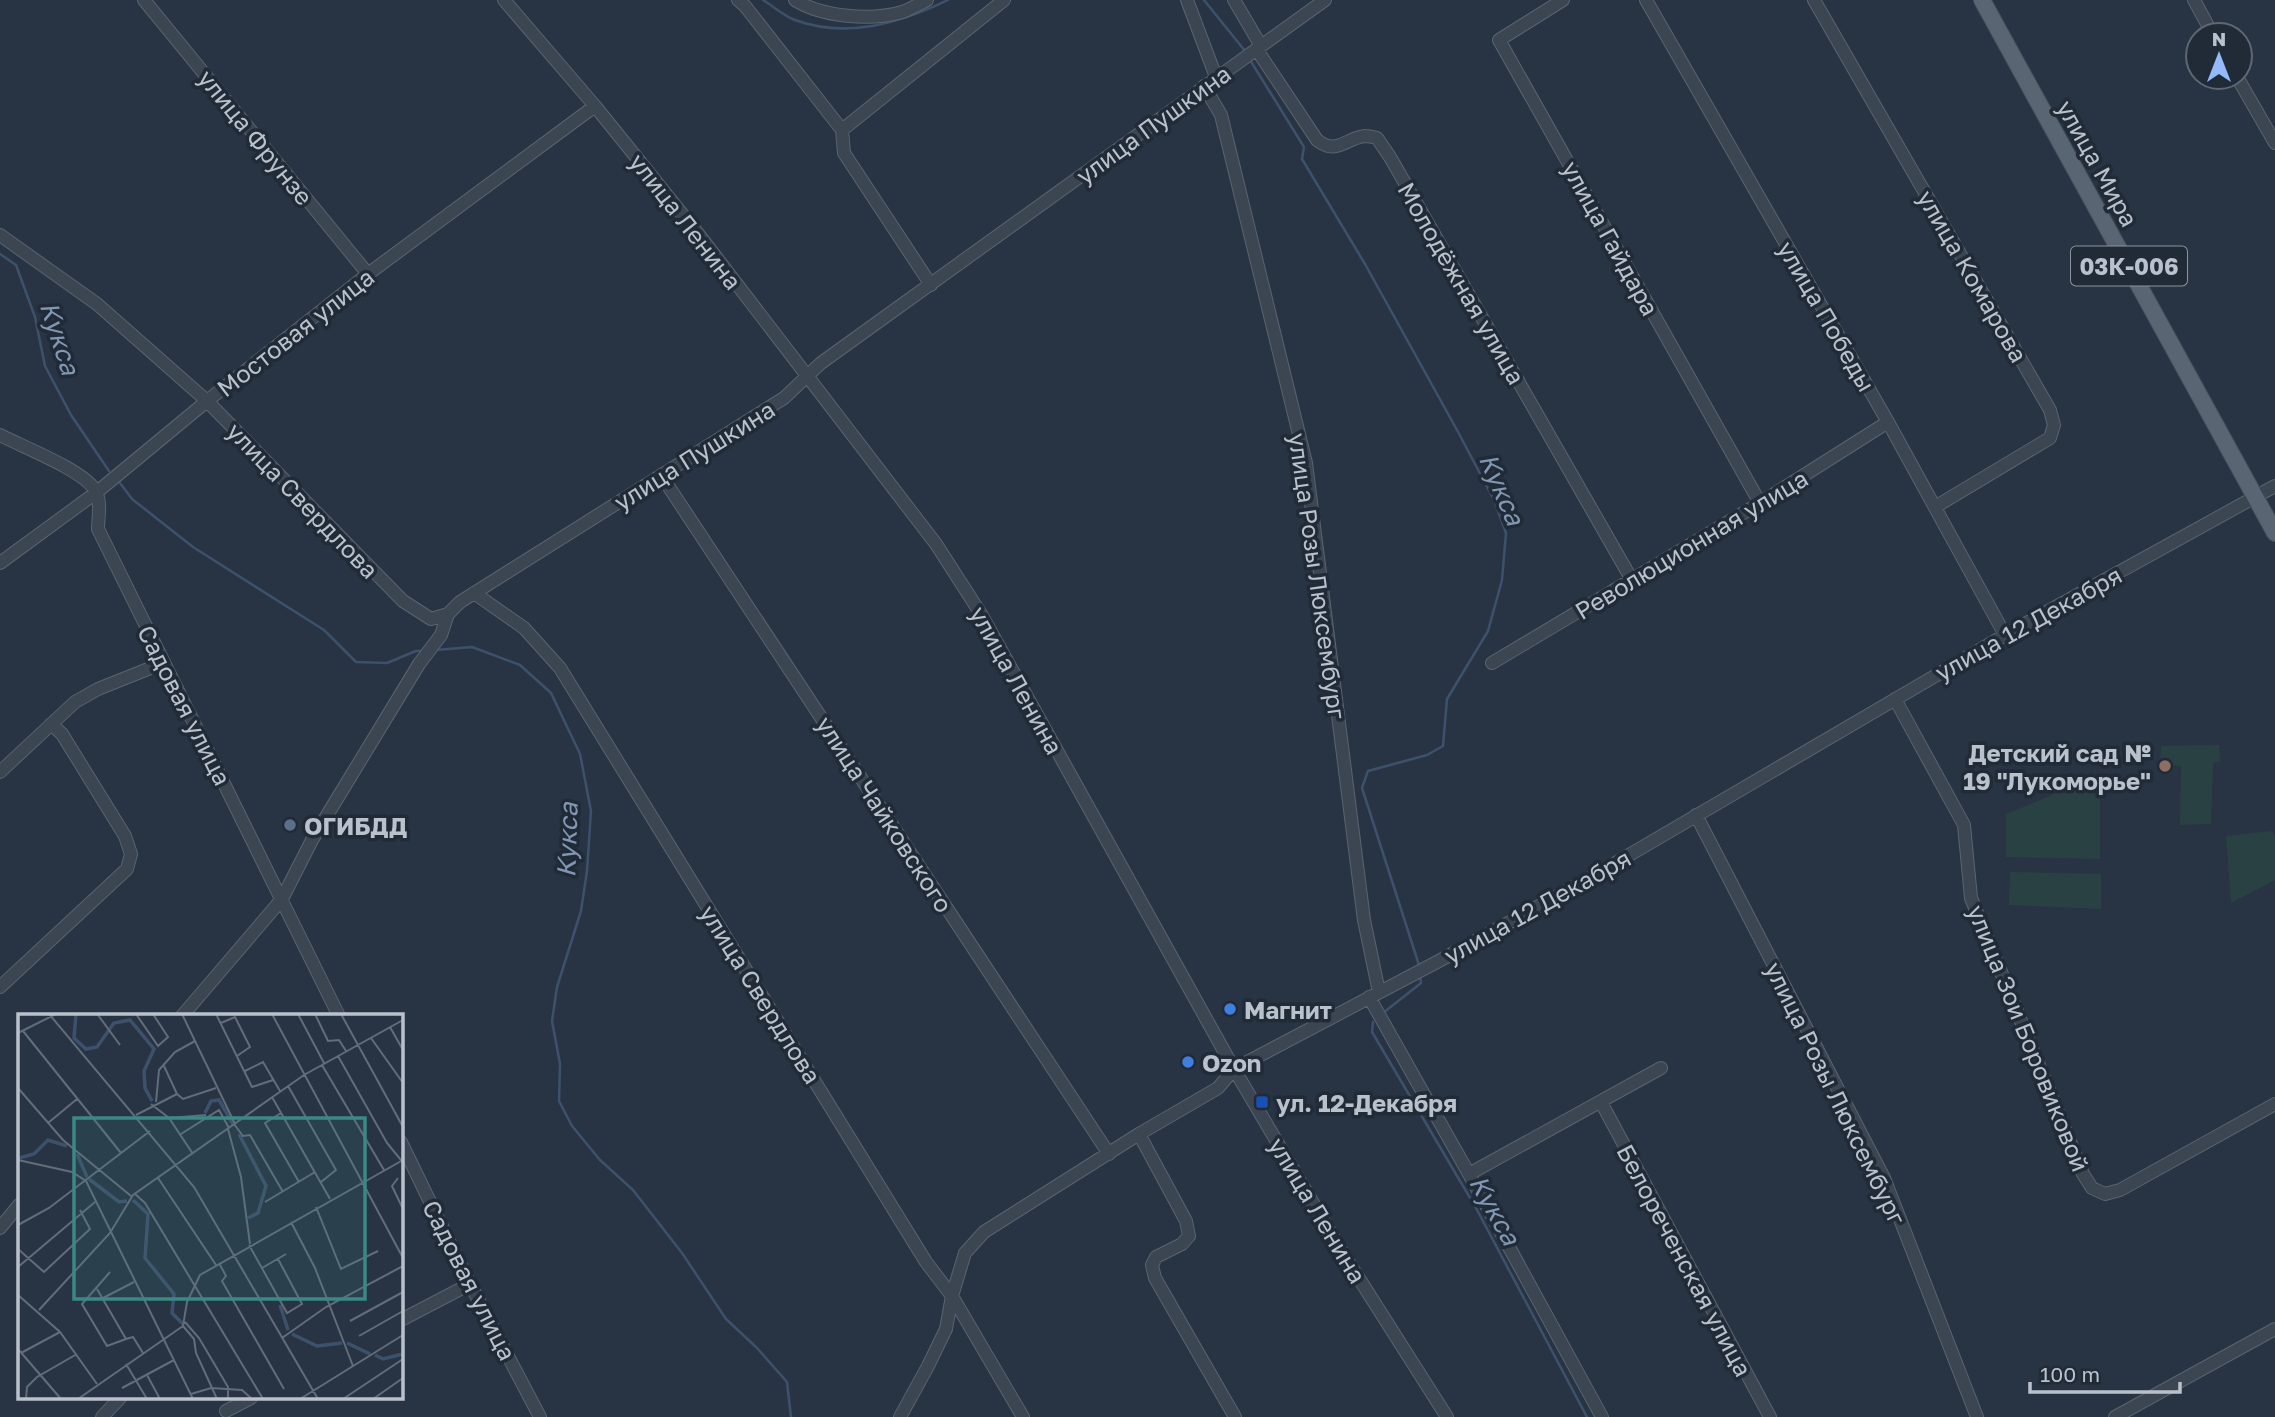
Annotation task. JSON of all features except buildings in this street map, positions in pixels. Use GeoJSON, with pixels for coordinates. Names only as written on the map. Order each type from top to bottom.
{"type":"FeatureCollection","features":[{"type":"Feature","properties":{"kind":"main road","name":"улица Мира"},"geometry":{"type":"LineString","coordinates":[[1982,0],[2275,533]]}},
{"type":"Feature","properties":{"kind":"street","name":"улица Фрунзе"},"geometry":{"type":"LineString","coordinates":[[144,0],[368,274]]}},
{"type":"Feature","properties":{"kind":"street","name":"улица Ленина"},"geometry":{"type":"LineString","coordinates":[[504,0],[595,106],[703,240],[936,544],[981,614],[1234,1069],[1339,1247],[1447,1417]]}},
{"type":"Feature","properties":{"kind":"street"},"geometry":{"type":"LineString","coordinates":[[794,0],[847,16],[871,16],[902,12],[927,0]]}},
{"type":"Feature","properties":{"kind":"street"},"geometry":{"type":"LineString","coordinates":[[842,130],[1004,0]]}},
{"type":"Feature","properties":{"kind":"street"},"geometry":{"type":"LineString","coordinates":[[1187,0],[1216,78]]}},
{"type":"Feature","properties":{"kind":"street"},"geometry":{"type":"LineString","coordinates":[[1234,0],[1252,53]]}},
{"type":"Feature","properties":{"kind":"street","name":"улица Пушкина"},"geometry":{"type":"LineString","coordinates":[[183,1014],[282,899],[312,840],[419,664],[440,635],[449,614],[460,602],[785,398],[821,363],[1325,0]]}},
{"type":"Feature","properties":{"kind":"street","name":"улица Гайдара"},"geometry":{"type":"LineString","coordinates":[[1563,0],[1499,40],[1760,503]]}},
{"type":"Feature","properties":{"kind":"street","name":"улица Победы"},"geometry":{"type":"LineString","coordinates":[[1646,0],[1888,422],[2005,635]]}},
{"type":"Feature","properties":{"kind":"street","name":"улица Комарова"},"geometry":{"type":"LineString","coordinates":[[1814,0],[2050,410],[2054,425],[2050,438],[1935,507]]}},
{"type":"Feature","properties":{"kind":"street"},"geometry":{"type":"LineString","coordinates":[[2193,0],[2205,21]]}},
{"type":"Feature","properties":{"kind":"street"},"geometry":{"type":"LineString","coordinates":[[745,2],[842,130],[844,153],[931,285]]}},
{"type":"Feature","properties":{"kind":"street","name":"Молодёжная улица"},"geometry":{"type":"LineString","coordinates":[[1252,53],[1317,140],[1326,147],[1336,147],[1364,136],[1377,138],[1632,580]]}},
{"type":"Feature","properties":{"kind":"street","name":"улица Розы Люксембург"},"geometry":{"type":"LineString","coordinates":[[1204,86],[1221,115],[1307,463],[1374,994]]}},
{"type":"Feature","properties":{"kind":"street"},"geometry":{"type":"LineString","coordinates":[[2245,91],[2275,144]]}},
{"type":"Feature","properties":{"kind":"street","name":"Мостовая улица"},"geometry":{"type":"LineString","coordinates":[[0,564],[97,492],[206,401],[368,274],[595,106]]}},
{"type":"Feature","properties":{"kind":"street","name":"улица Свердлова"},"geometry":{"type":"LineString","coordinates":[[0,234],[97,304],[206,401],[403,601],[430,619],[449,614]]}},
{"type":"Feature","properties":{"kind":"street","name":"Революционная улица"},"geometry":{"type":"LineString","coordinates":[[1492,663],[1760,503],[1888,422]]}},
{"type":"Feature","properties":{"kind":"street"},"geometry":{"type":"LineString","coordinates":[[0,435],[84,477],[97,492]]}},
{"type":"Feature","properties":{"kind":"street","name":"улица Чайковского"},"geometry":{"type":"LineString","coordinates":[[660,475],[1109,1154]]}},
{"type":"Feature","properties":{"kind":"street","name":"улица 12 Декабря"},"geometry":{"type":"LineString","coordinates":[[900,1417],[946,1329],[965,1254],[984,1232],[1139,1134],[1218,1088],[1234,1069],[1583,882],[2005,635],[2275,486]]}},
{"type":"Feature","properties":{"kind":"street","name":"Садовая улица"},"geometry":{"type":"LineString","coordinates":[[97,492],[98,529],[338,1014]]}},
{"type":"Feature","properties":{"kind":"street","name":"улица Свердлова"},"geometry":{"type":"LineString","coordinates":[[474,593],[524,628],[560,668],[926,1262],[953,1296],[1023,1417]]}},
{"type":"Feature","properties":{"kind":"street"},"geometry":{"type":"LineString","coordinates":[[0,772],[75,702],[98,689],[163,663]]}},
{"type":"Feature","properties":{"kind":"street","name":"улица Зои Боровиковой"},"geometry":{"type":"LineString","coordinates":[[1895,699],[1964,825],[1970,898],[2083,1174],[2092,1188],[2105,1194],[2120,1190],[2275,1104]]}},
{"type":"Feature","properties":{"kind":"street"},"geometry":{"type":"LineString","coordinates":[[0,988],[127,869],[131,854],[125,836],[62,734],[51,723]]}},
{"type":"Feature","properties":{"kind":"street","name":"улица Розы Люксембург"},"geometry":{"type":"LineString","coordinates":[[1696,815],[1884,1178],[1977,1417]]}},
{"type":"Feature","properties":{"kind":"street"},"geometry":{"type":"LineString","coordinates":[[1374,994],[1602,1417]]}},
{"type":"Feature","properties":{"kind":"street"},"geometry":{"type":"LineString","coordinates":[[1469,1174],[1661,1068]]}},
{"type":"Feature","properties":{"kind":"street","name":"Белореченская улица"},"geometry":{"type":"LineString","coordinates":[[1601,1102],[1770,1417]]}},
{"type":"Feature","properties":{"kind":"street"},"geometry":{"type":"LineString","coordinates":[[1139,1134],[1186,1221],[1189,1236],[1182,1244],[1156,1257],[1152,1265],[1155,1278],[1235,1417]]}},
{"type":"Feature","properties":{"kind":"street","name":"Садовая улица"},"geometry":{"type":"LineString","coordinates":[[402,1144],[470,1284],[540,1417]]}},
{"type":"Feature","properties":{"kind":"street"},"geometry":{"type":"LineString","coordinates":[[0,1228],[18,1206]]}},
{"type":"Feature","properties":{"kind":"street"},"geometry":{"type":"LineString","coordinates":[[402,1319],[470,1284]]}},
{"type":"Feature","properties":{"kind":"street"},"geometry":{"type":"LineString","coordinates":[[2115,1417],[2275,1329]]}},
{"type":"Feature","properties":{"kind":"street"},"geometry":{"type":"LineString","coordinates":[[102,1417],[118,1400]]}},
{"type":"Feature","properties":{"kind":"street"},"geometry":{"type":"LineString","coordinates":[[228,1414],[248,1400]]}},
{"type":"Feature","properties":{"kind":"green space"},"geometry":{"type":"Polygon","coordinates":[[[2219,745],[2220,761],[2213,763],[2211,824],[2180,825],[2181,766],[2160,765],[2161,746],[2219,745]]]}},
{"type":"Feature","properties":{"kind":"green space"},"geometry":{"type":"Polygon","coordinates":[[[2100,775],[2100,859],[2006,857],[2006,814],[2100,775]]]}},
{"type":"Feature","properties":{"kind":"green space"},"geometry":{"type":"Polygon","coordinates":[[[2272,831],[2275,837],[2275,880],[2231,903],[2226,836],[2272,831]]]}},
{"type":"Feature","properties":{"kind":"green space"},"geometry":{"type":"Polygon","coordinates":[[[2010,872],[2101,874],[2101,909],[2009,905],[2010,872]]]}},
{"type":"Feature","properties":{"kind":"waterway","name":"Кукса"},"geometry":{"type":"LineString","coordinates":[[763,0],[795,20],[834,28],[873,26],[912,15],[948,0]]}},
{"type":"Feature","properties":{"kind":"waterway","name":"Кукса"},"geometry":{"type":"LineString","coordinates":[[1204,0],[1245,51]]}},
{"type":"Feature","properties":{"kind":"waterway","name":"Кукса"},"geometry":{"type":"LineString","coordinates":[[1250,60],[1304,147],[1302,159],[1365,264],[1457,430],[1494,500],[1506,533],[1502,580],[1488,631],[1447,699],[1443,746],[1427,755],[1368,771],[1362,788],[1419,965]]}},
{"type":"Feature","properties":{"kind":"waterway","name":"Кукса"},"geometry":{"type":"LineString","coordinates":[[0,254],[16,265],[35,317],[45,366],[71,415],[109,471]]}},
{"type":"Feature","properties":{"kind":"waterway","name":"Кукса"},"geometry":{"type":"LineString","coordinates":[[120,483],[132,499],[193,547],[324,630],[356,662],[387,663],[422,651]]}},
{"type":"Feature","properties":{"kind":"waterway","name":"Кукса"},"geometry":{"type":"LineString","coordinates":[[436,650],[472,647],[520,665],[551,693],[580,754],[591,811],[581,911],[557,987],[552,1021],[560,1064],[559,1101],[572,1126],[600,1160],[633,1190],[682,1253],[726,1319],[787,1382],[791,1417]]}},
{"type":"Feature","properties":{"kind":"waterway","name":"Кукса"},"geometry":{"type":"LineString","coordinates":[[1383,1013],[1421,983],[1420,975]]}},
{"type":"Feature","properties":{"kind":"waterway","name":"Кукса"},"geometry":{"type":"LineString","coordinates":[[1373,1022],[1372,1032],[1476,1208],[1587,1417]]}},
{"type":"Feature","properties":{"kind":"place","name":"Детский сад № 19 \"Лукоморье\""},"geometry":{"type":"Point","coordinates":[2165,766]}},
{"type":"Feature","properties":{"kind":"place","name":"ОГИБДД"},"geometry":{"type":"Point","coordinates":[290,825]}},
{"type":"Feature","properties":{"kind":"place","name":"Магнит"},"geometry":{"type":"Point","coordinates":[1230,1009]}},
{"type":"Feature","properties":{"kind":"place","name":"Ozon"},"geometry":{"type":"Point","coordinates":[1188,1062]}},
{"type":"Feature","properties":{"kind":"place","name":"ул. 12-Декабря"},"geometry":{"type":"Point","coordinates":[1262,1102]}}]}
